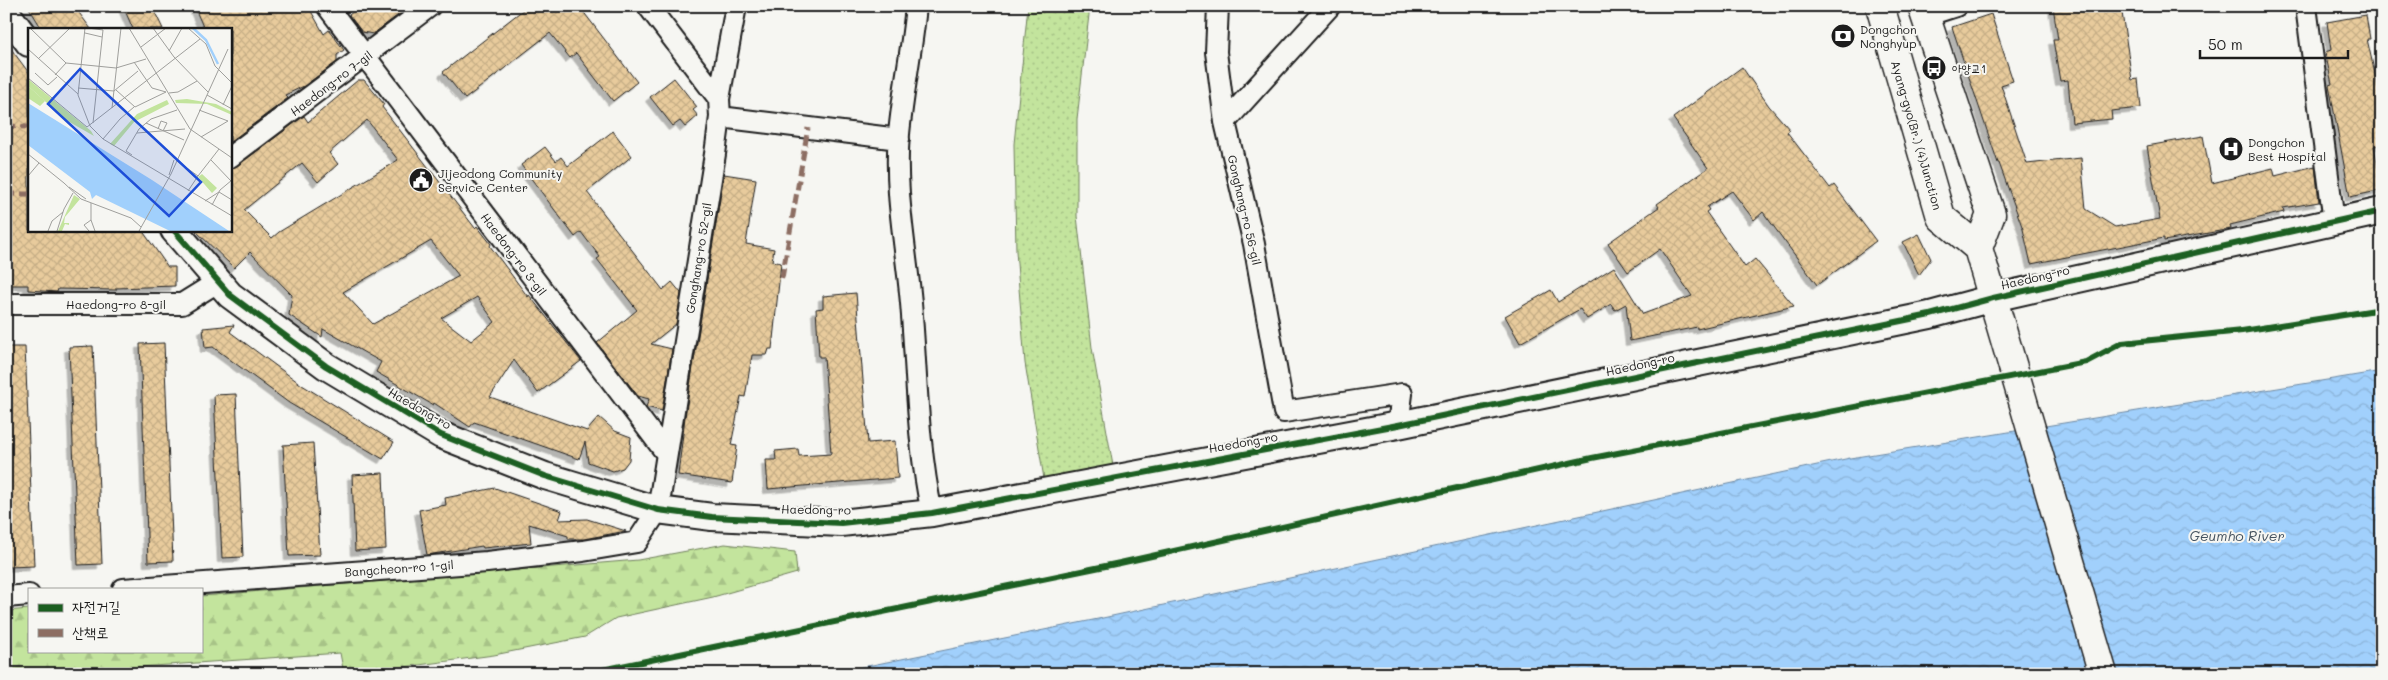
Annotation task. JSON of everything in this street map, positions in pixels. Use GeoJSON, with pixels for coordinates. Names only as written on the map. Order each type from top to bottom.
{"type":"FeatureCollection","features":[{"type":"Feature","properties":{"kind":"main road","name":"Ayang-gyo(Br.) (4)Junction"},"geometry":{"type":"LineString","coordinates":[[1880,6],[1941,217],[1978,248]]}},
{"type":"Feature","properties":{"kind":"main road"},"geometry":{"type":"LineString","coordinates":[[1924,11],[1992,214],[1978,248],[2103,674]]}},
{"type":"Feature","properties":{"kind":"street","name":"Haedong-ro 3-gil"},"geometry":{"type":"LineString","coordinates":[[327,6],[666,454]]}},
{"type":"Feature","properties":{"kind":"street","name":"Haedong-ro 7-gil"},"geometry":{"type":"LineString","coordinates":[[231,156],[430,6]]}},
{"type":"Feature","properties":{"kind":"street"},"geometry":{"type":"LineString","coordinates":[[648,6],[719,108],[899,139]]}},
{"type":"Feature","properties":{"kind":"street","name":"Gonghang-ro 52-gil"},"geometry":{"type":"LineString","coordinates":[[658,510],[736,6]]}},
{"type":"Feature","properties":{"kind":"street"},"geometry":{"type":"LineString","coordinates":[[916,6],[899,139],[900,214],[913,327],[917,417],[932,513]]}},
{"type":"Feature","properties":{"kind":"street","name":"Gonghang-ro 56-gil"},"geometry":{"type":"LineString","coordinates":[[1218,6],[1216,52],[1225,122],[1254,244],[1284,412],[1402,394],[1398,425]]}},
{"type":"Feature","properties":{"kind":"street"},"geometry":{"type":"LineString","coordinates":[[1225,122],[1330,6]]}},
{"type":"Feature","properties":{"kind":"street"},"geometry":{"type":"LineString","coordinates":[[1924,11],[1956,6]]}},
{"type":"Feature","properties":{"kind":"street"},"geometry":{"type":"LineString","coordinates":[[2306,6],[2334,222]]}},
{"type":"Feature","properties":{"kind":"street"},"geometry":{"type":"LineString","coordinates":[[6,12],[28,42]]}},
{"type":"Feature","properties":{"kind":"street","name":"Haedong-ro"},"geometry":{"type":"LineString","coordinates":[[175,231],[230,295],[326,366],[441,435],[545,476],[658,510],[712,516],[841,523],[932,513],[1398,425],[1930,316],[1993,298],[2382,211]]}},
{"type":"Feature","properties":{"kind":"street","name":"Haedong-ro 8-gil"},"geometry":{"type":"LineString","coordinates":[[6,304],[182,304],[219,281]]}},
{"type":"Feature","properties":{"kind":"street","name":"Bangcheon-ro 1-gil"},"geometry":{"type":"LineString","coordinates":[[136,588],[487,562],[583,551],[637,542],[658,510]]}},
{"type":"Feature","properties":{"kind":"street"},"geometry":{"type":"LineString","coordinates":[[6,597],[28,595]]}},
{"type":"Feature","properties":{"kind":"green space"},"geometry":{"type":"Polygon","coordinates":[[[1028,6],[1090,6],[1077,119],[1077,216],[1092,348],[1115,477],[1046,491],[1025,363],[1016,251],[1014,144],[1028,6]]]}},
{"type":"Feature","properties":{"kind":"green space"},"geometry":{"type":"Polygon","coordinates":[[[725,544],[795,552],[797,573],[713,597],[616,618],[585,637],[494,655],[351,674],[344,674],[340,653],[39,674],[6,674],[6,611],[28,609],[28,652],[202,652],[202,596],[638,560],[725,544]]]}},
{"type":"Feature","properties":{"kind":"water","name":"Geumho River"},"geometry":{"type":"Polygon","coordinates":[[[2382,371],[2382,674],[828,674],[1098,619],[1850,458],[2382,371]]]}},
{"type":"Feature","properties":{"kind":"building"},"geometry":{"type":"Polygon","coordinates":[[[28,6],[74,6],[90,28],[41,28],[28,6]]]}},
{"type":"Feature","properties":{"kind":"building"},"geometry":{"type":"Polygon","coordinates":[[[123,6],[152,6],[163,28],[133,28],[123,6]]]}},
{"type":"Feature","properties":{"kind":"building"},"geometry":{"type":"Polygon","coordinates":[[[194,6],[308,6],[324,34],[329,30],[344,50],[337,55],[337,62],[304,86],[285,95],[288,98],[231,141],[231,28],[204,28],[194,6]]]}},
{"type":"Feature","properties":{"kind":"building"},"geometry":{"type":"Polygon","coordinates":[[[360,6],[410,6],[373,34],[362,32],[349,15],[360,6]]]}},
{"type":"Feature","properties":{"kind":"building"},"geometry":{"type":"Polygon","coordinates":[[[528,6],[579,6],[637,82],[613,101],[576,53],[570,58],[550,33],[465,99],[443,72],[528,6]]]}},
{"type":"Feature","properties":{"kind":"building"},"geometry":{"type":"Polygon","coordinates":[[[2053,6],[2121,6],[2132,80],[2138,79],[2141,108],[2111,111],[2112,119],[2072,123],[2068,80],[2060,81],[2053,40],[2058,40],[2053,6]]]}},
{"type":"Feature","properties":{"kind":"building"},"geometry":{"type":"Polygon","coordinates":[[[1991,14],[2013,81],[2001,85],[2027,164],[2081,158],[2086,209],[2115,227],[2160,219],[2147,146],[2203,136],[2212,183],[2273,168],[2275,176],[2315,166],[2319,202],[2283,208],[2284,212],[2230,225],[2231,229],[2164,241],[2164,238],[2031,264],[2023,229],[1998,163],[1952,27],[1991,14]]]}},
{"type":"Feature","properties":{"kind":"building"},"geometry":{"type":"Polygon","coordinates":[[[2366,15],[2370,39],[2367,39],[2382,105],[2382,145],[2374,146],[2382,190],[2350,197],[2329,85],[2332,84],[2325,52],[2331,50],[2327,22],[2366,15]]]}},
{"type":"Feature","properties":{"kind":"building"},"geometry":{"type":"Polygon","coordinates":[[[6,42],[28,72],[28,231],[143,231],[168,267],[175,267],[175,286],[116,288],[116,290],[58,289],[57,292],[28,290],[28,285],[6,285],[6,42]]]}},
{"type":"Feature","properties":{"kind":"building"},"geometry":{"type":"Polygon","coordinates":[[[1742,67],[1769,106],[1790,130],[1787,132],[1830,188],[1834,185],[1876,241],[1817,285],[1763,212],[1754,220],[1732,191],[1707,207],[1709,210],[1706,212],[1745,267],[1755,259],[1794,306],[1697,329],[1697,327],[1630,341],[1626,304],[1615,310],[1611,304],[1587,319],[1580,309],[1520,343],[1505,316],[1551,290],[1558,302],[1614,267],[1643,314],[1692,296],[1660,249],[1628,272],[1608,243],[1659,207],[1657,204],[1708,168],[1673,118],[1742,67]]]}},
{"type":"Feature","properties":{"kind":"building"},"geometry":{"type":"Polygon","coordinates":[[[674,78],[697,107],[693,110],[698,116],[685,127],[680,121],[673,126],[650,97],[674,78]]]}},
{"type":"Feature","properties":{"kind":"building"},"geometry":{"type":"Polygon","coordinates":[[[358,80],[364,80],[384,104],[382,107],[475,228],[477,226],[491,244],[490,246],[528,297],[529,295],[581,361],[538,393],[514,360],[490,397],[587,431],[599,417],[615,431],[631,437],[629,460],[623,468],[613,471],[588,462],[585,442],[579,459],[474,422],[470,427],[434,403],[433,405],[376,372],[381,362],[323,329],[322,337],[289,315],[292,295],[250,252],[234,268],[196,231],[231,231],[231,169],[304,116],[308,122],[358,80]],[[367,120],[329,153],[338,164],[318,182],[302,163],[244,210],[272,238],[398,160],[367,120]],[[431,241],[343,292],[373,324],[459,276],[431,241]],[[477,297],[441,318],[471,341],[495,322],[477,297]]]}},
{"type":"Feature","properties":{"kind":"building"},"geometry":{"type":"Polygon","coordinates":[[[613,131],[632,156],[587,192],[663,290],[672,282],[681,293],[676,324],[651,344],[672,349],[662,411],[646,407],[649,399],[638,396],[597,343],[637,310],[597,259],[600,257],[581,232],[575,237],[521,165],[545,147],[556,161],[561,157],[568,166],[613,131]]]}},
{"type":"Feature","properties":{"kind":"building"},"geometry":{"type":"Polygon","coordinates":[[[724,174],[756,179],[746,244],[774,249],[772,261],[781,263],[772,349],[769,349],[767,355],[752,355],[745,397],[741,396],[731,445],[737,446],[732,483],[678,475],[685,417],[724,174]]]}},
{"type":"Feature","properties":{"kind":"building"},"geometry":{"type":"Polygon","coordinates":[[[1919,234],[1931,259],[1919,275],[1903,242],[1919,234]]]}},
{"type":"Feature","properties":{"kind":"building"},"geometry":{"type":"Polygon","coordinates":[[[856,293],[868,443],[895,441],[898,478],[768,489],[766,460],[776,460],[775,451],[798,449],[799,456],[831,454],[824,357],[819,357],[816,309],[823,308],[823,296],[856,293]]]}},
{"type":"Feature","properties":{"kind":"building"},"geometry":{"type":"Polygon","coordinates":[[[234,325],[230,332],[302,385],[394,442],[383,459],[289,403],[213,347],[205,348],[203,328],[234,325]]]}},
{"type":"Feature","properties":{"kind":"building"},"geometry":{"type":"Polygon","coordinates":[[[164,343],[173,561],[148,562],[140,344],[164,343]]]}},
{"type":"Feature","properties":{"kind":"building"},"geometry":{"type":"Polygon","coordinates":[[[93,346],[102,564],[78,565],[69,347],[93,346]]]}},
{"type":"Feature","properties":{"kind":"building"},"geometry":{"type":"Polygon","coordinates":[[[6,347],[25,347],[34,566],[9,567],[6,513],[6,347]]]}},
{"type":"Feature","properties":{"kind":"building"},"geometry":{"type":"Polygon","coordinates":[[[236,394],[243,557],[222,558],[214,395],[236,394]]]}},
{"type":"Feature","properties":{"kind":"building"},"geometry":{"type":"Polygon","coordinates":[[[313,443],[320,555],[289,556],[283,445],[313,443]]]}},
{"type":"Feature","properties":{"kind":"building"},"geometry":{"type":"Polygon","coordinates":[[[383,473],[386,549],[355,551],[352,475],[383,473]]]}},
{"type":"Feature","properties":{"kind":"building"},"geometry":{"type":"Polygon","coordinates":[[[495,488],[562,511],[559,520],[587,519],[626,531],[584,539],[568,539],[568,536],[529,524],[531,543],[483,548],[482,546],[427,555],[419,510],[446,505],[445,498],[495,488]]]}},
{"type":"Feature","properties":{"kind":"marked path"},"geometry":{"type":"LineString","coordinates":[[6,126],[28,127]]}},
{"type":"Feature","properties":{"kind":"marked path"},"geometry":{"type":"LineString","coordinates":[[782,278],[808,128]]}},
{"type":"Feature","properties":{"kind":"marked path"},"geometry":{"type":"LineString","coordinates":[[6,194],[28,194]]}},
{"type":"Feature","properties":{"kind":"cycle path"},"geometry":{"type":"LineString","coordinates":[[175,231],[230,295],[326,366],[441,435],[545,476],[658,510],[712,517],[841,523],[932,513],[1398,425],[1930,315],[1993,298],[2382,211]]}},
{"type":"Feature","properties":{"kind":"cycle path"},"geometry":{"type":"LineString","coordinates":[[583,674],[1120,563],[1592,458],[2086,362],[2122,343],[2242,331],[2382,309]]}},
{"type":"Feature","properties":{"kind":"place","name":"Dongchon Nonghyup"},"geometry":{"type":"Point","coordinates":[1843,36]}},
{"type":"Feature","properties":{"kind":"place","name":"아양교1"},"geometry":{"type":"Point","coordinates":[1934,68]}},
{"type":"Feature","properties":{"kind":"place","name":"Dongchon Best Hospital"},"geometry":{"type":"Point","coordinates":[2231,149]}},
{"type":"Feature","properties":{"kind":"place","name":"Jijeodong Community Service Center"},"geometry":{"type":"Point","coordinates":[421,180]}}]}
